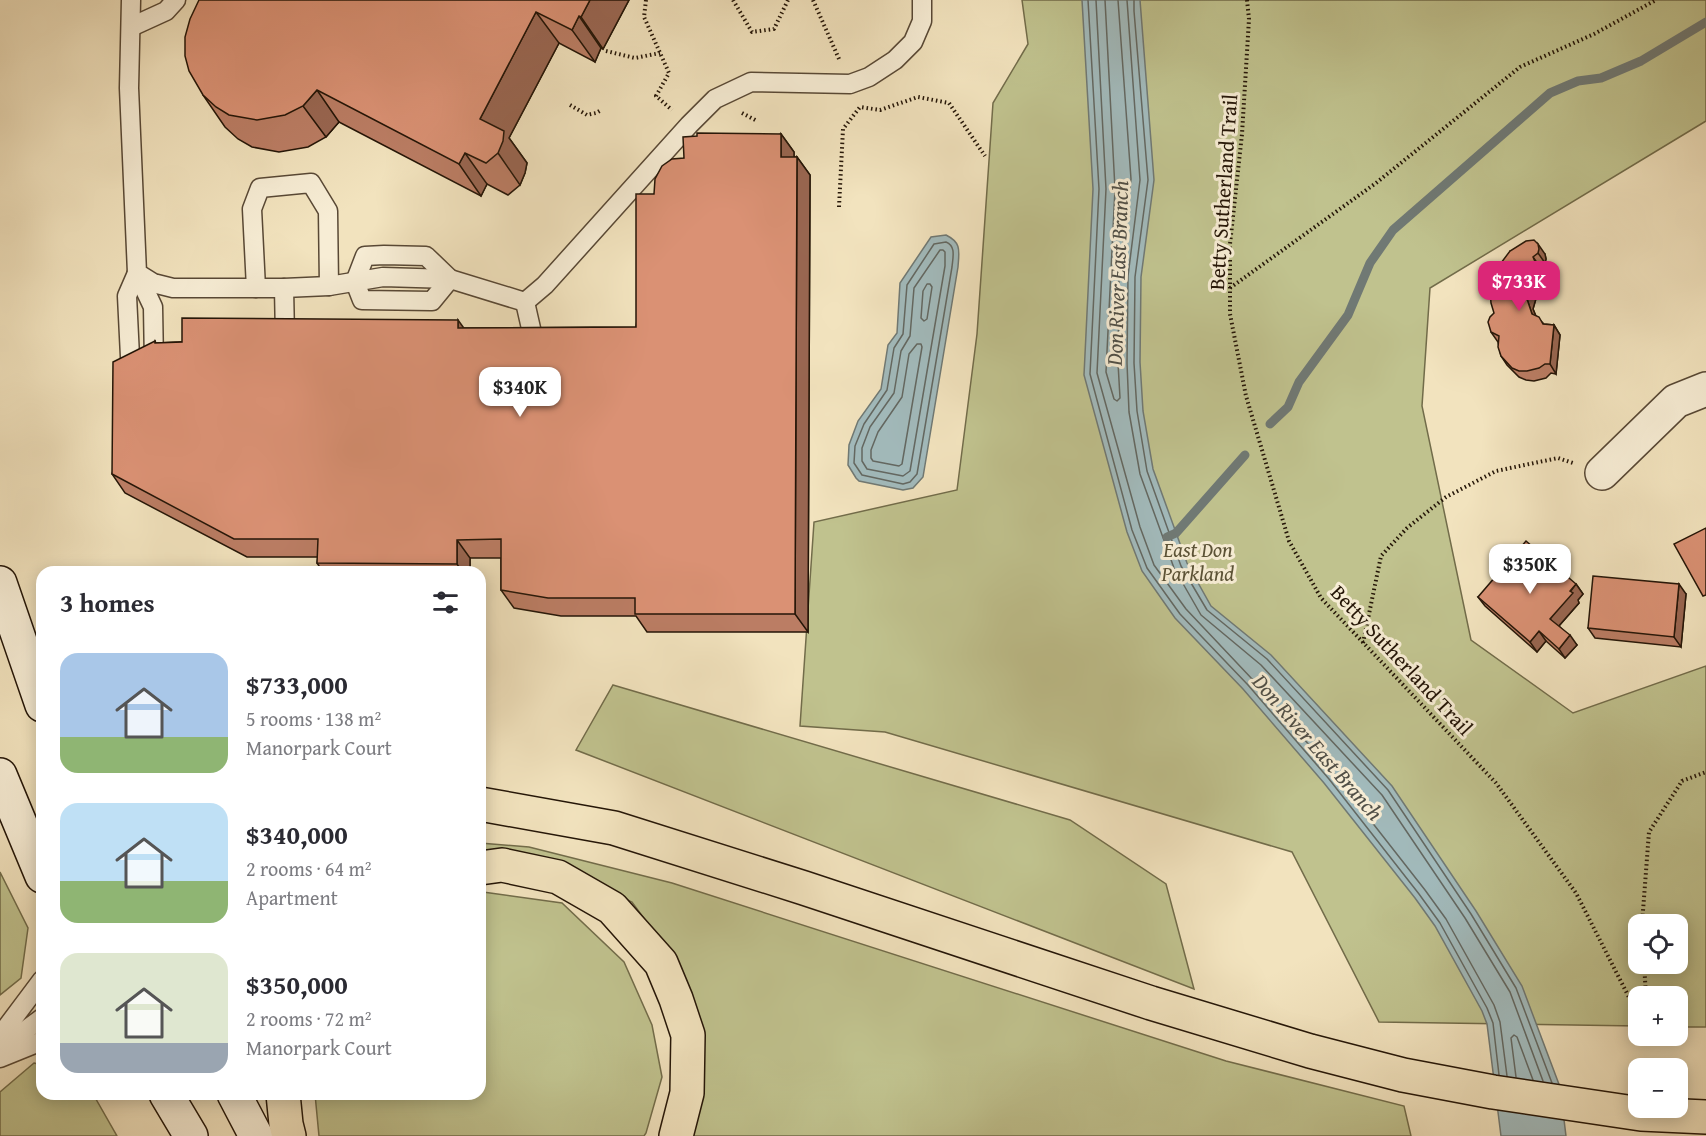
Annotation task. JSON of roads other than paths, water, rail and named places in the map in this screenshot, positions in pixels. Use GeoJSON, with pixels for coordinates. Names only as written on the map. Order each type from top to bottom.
{"type":"FeatureCollection","features":[{"type":"Feature","properties":{"kind":"highway"},"geometry":{"type":"LineString","coordinates":[[486,805],[614,828],[804,888],[1151,1003],[1310,1051],[1402,1075],[1493,1092],[1641,1114],[1706,1117]]}},
{"type":"Feature","properties":{"kind":"highway"},"geometry":{"type":"LineString","coordinates":[[486,867],[502,865],[558,877],[612,908],[660,963],[676,999],[688,1035],[687,1093],[676,1136]]}},
{"type":"Feature","properties":{"kind":"highway"},"geometry":{"type":"LineString","coordinates":[[284,1100],[290,1136]]}},
{"type":"Feature","properties":{"kind":"main road"},"geometry":{"type":"LineString","coordinates":[[1602,473],[1676,401],[1706,389]]}},
{"type":"Feature","properties":{"kind":"main road"},"geometry":{"type":"LineString","coordinates":[[0,583],[36,688]]}},
{"type":"Feature","properties":{"kind":"main road"},"geometry":{"type":"LineString","coordinates":[[0,775],[36,862]]}},
{"type":"Feature","properties":{"kind":"main road"},"geometry":{"type":"LineString","coordinates":[[169,1100],[190,1136]]}},
{"type":"Feature","properties":{"kind":"main road"},"geometry":{"type":"LineString","coordinates":[[237,1100],[256,1136]]}},
{"type":"Feature","properties":{"kind":"lane"},"geometry":{"type":"LineString","coordinates":[[131,0],[129,88],[136,273],[127,296],[131,377]]}},
{"type":"Feature","properties":{"kind":"lane"},"geometry":{"type":"LineString","coordinates":[[131,27],[166,11],[176,0]]}},
{"type":"Feature","properties":{"kind":"lane"},"geometry":{"type":"LineString","coordinates":[[525,302],[545,285],[715,99],[751,82],[850,84],[869,77],[895,60],[913,42],[922,21],[922,0]]}},
{"type":"Feature","properties":{"kind":"lane"},"geometry":{"type":"LineString","coordinates":[[256,288],[252,209],[260,188],[311,183],[328,211],[329,286]]}},
{"type":"Feature","properties":{"kind":"lane"},"geometry":{"type":"LineString","coordinates":[[136,273],[153,283],[173,288],[329,286],[383,277],[450,279],[525,302]]}},
{"type":"Feature","properties":{"kind":"lane"},"geometry":{"type":"LineString","coordinates":[[136,273],[153,307],[154,365]]}},
{"type":"Feature","properties":{"kind":"lane"},"geometry":{"type":"LineString","coordinates":[[284,288],[285,337]]}},
{"type":"Feature","properties":{"kind":"lane"},"geometry":{"type":"LineString","coordinates":[[525,302],[535,346]]}},
{"type":"Feature","properties":{"kind":"lane"},"geometry":{"type":"LineString","coordinates":[[0,1036],[36,988]]}},
{"type":"Feature","properties":{"kind":"lane"},"geometry":{"type":"LineString","coordinates":[[0,1049],[36,1022]]}},
{"type":"Feature","properties":{"kind":"lane"},"geometry":{"type":"LineString","coordinates":[[0,1058],[36,1043]]}},
{"type":"Feature","properties":{"kind":"water","name":"Don River East Branch"},"geometry":{"type":"Polygon","coordinates":[[[1082,0],[1140,0],[1154,180],[1141,277],[1140,362],[1143,411],[1153,469],[1187,563],[1211,606],[1271,655],[1392,786],[1476,911],[1522,986],[1560,1087],[1566,1136],[1501,1136],[1487,1024],[1435,926],[1324,783],[1243,689],[1175,618],[1142,571],[1127,532],[1084,375],[1093,189],[1082,0]]]}},
{"type":"Feature","properties":{"kind":"water"},"geometry":{"type":"Polygon","coordinates":[[[946,235],[957,244],[958,267],[923,477],[913,488],[903,490],[859,481],[848,465],[849,445],[858,421],[881,389],[888,345],[897,333],[900,283],[931,237],[946,235]]]}},
{"type":"Feature","properties":{"kind":"waterway"},"geometry":{"type":"LineString","coordinates":[[1270,424],[1288,407],[1299,382],[1348,315],[1370,263],[1393,230],[1550,93],[1578,81],[1601,78],[1641,61],[1706,22]]}},
{"type":"Feature","properties":{"kind":"waterway"},"geometry":{"type":"LineString","coordinates":[[1167,537],[1176,533],[1245,455]]}},
{"type":"Feature","properties":{"kind":"park label","name":"East Don Parkland"},"geometry":{"type":"Point","coordinates":[1198,561]}}]}
